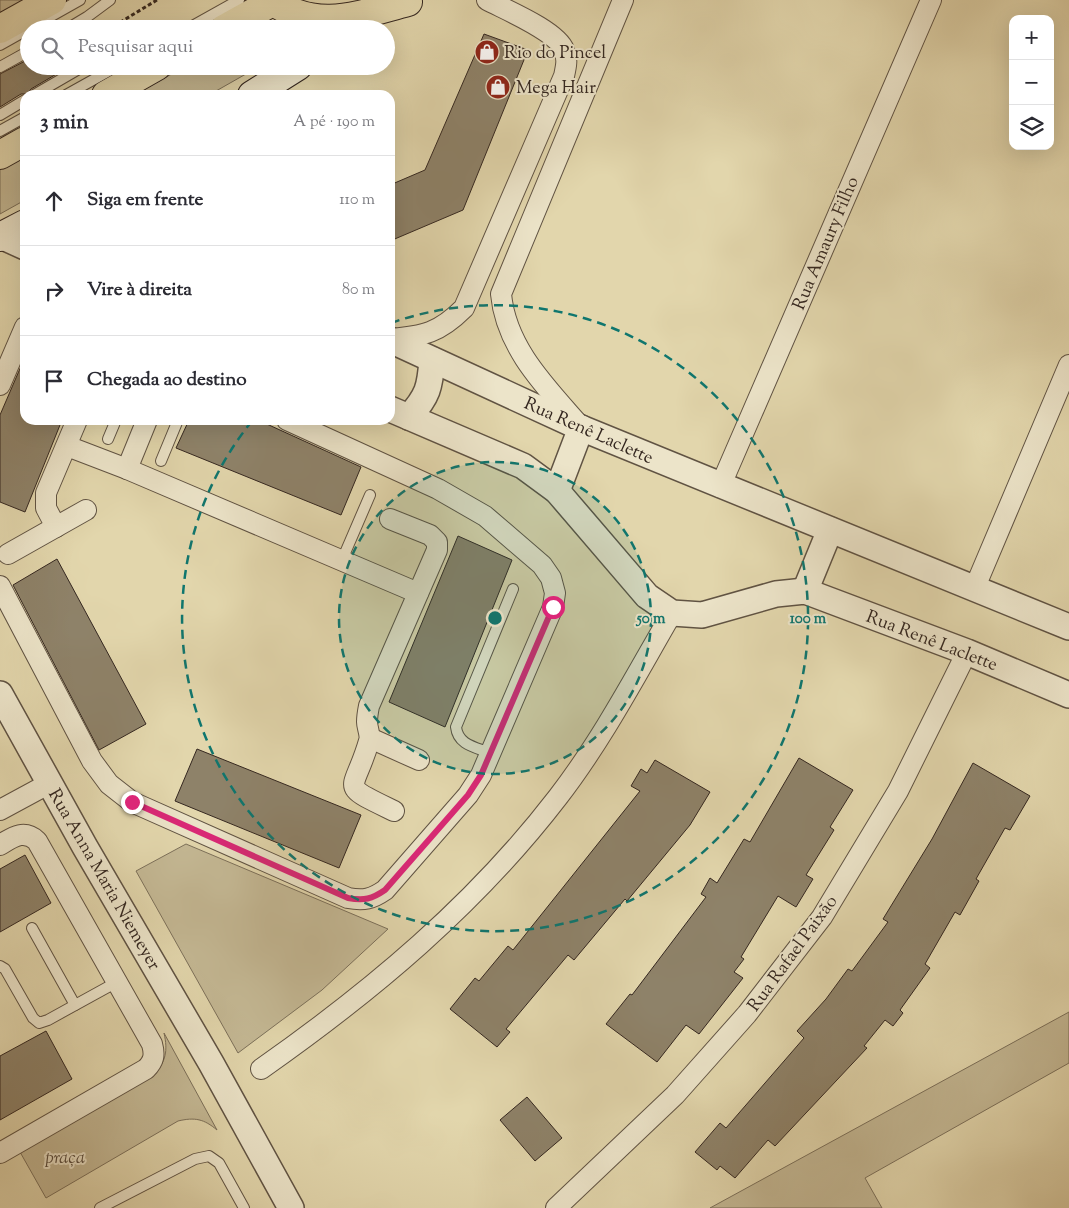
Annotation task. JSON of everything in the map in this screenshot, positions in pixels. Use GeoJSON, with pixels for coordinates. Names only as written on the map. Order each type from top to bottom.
{"type":"FeatureCollection","features":[{"type":"Feature","properties":{"kind":"highway"},"geometry":{"type":"LineString","coordinates":[[0,29],[52,0]]}},
{"type":"Feature","properties":{"kind":"highway"},"geometry":{"type":"LineString","coordinates":[[240,20],[274,1],[308,19],[334,19],[410,1]]}},
{"type":"Feature","properties":{"kind":"highway"},"geometry":{"type":"LineString","coordinates":[[115,90],[141,75]]}},
{"type":"Feature","properties":{"kind":"highway"},"geometry":{"type":"LineString","coordinates":[[0,155],[20,144]]}},
{"type":"Feature","properties":{"kind":"main road"},"geometry":{"type":"LineString","coordinates":[[378,20],[410,1]]}},
{"type":"Feature","properties":{"kind":"main road"},"geometry":{"type":"LineString","coordinates":[[260,90],[284,75]]}},
{"type":"Feature","properties":{"kind":"main road"},"geometry":{"type":"LineString","coordinates":[[9,240],[20,229]]}},
{"type":"Feature","properties":{"kind":"street"},"geometry":{"type":"LineString","coordinates":[[395,339],[418,337],[434,332],[450,323],[464,308],[564,76],[567,63],[566,56],[564,49],[555,37],[487,0]]}},
{"type":"Feature","properties":{"kind":"street"},"geometry":{"type":"LineString","coordinates":[[557,491],[581,428],[545,386],[518,349],[507,327],[501,294],[623,0]]}},
{"type":"Feature","properties":{"kind":"street","name":"Rua Amaury Filho"},"geometry":{"type":"LineString","coordinates":[[720,486],[931,0]]}},
{"type":"Feature","properties":{"kind":"street"},"geometry":{"type":"LineString","coordinates":[[0,385],[20,339]]}},
{"type":"Feature","properties":{"kind":"street","name":"Rua Renê Laclette"},"geometry":{"type":"LineString","coordinates":[[395,342],[581,428],[720,486],[975,587],[1069,627]]}},
{"type":"Feature","properties":{"kind":"street"},"geometry":{"type":"LineString","coordinates":[[400,413],[426,396],[430,383],[432,360]]}},
{"type":"Feature","properties":{"kind":"street"},"geometry":{"type":"LineString","coordinates":[[975,587],[1069,365]]}},
{"type":"Feature","properties":{"kind":"street"},"geometry":{"type":"LineString","coordinates":[[261,1069],[329,1021],[400,963],[463,906],[513,852],[559,796],[600,738],[672,613],[647,596],[557,491],[523,466],[451,437],[400,413]]}},
{"type":"Feature","properties":{"kind":"street"},"geometry":{"type":"LineString","coordinates":[[56,527],[45,501],[75,425]]}},
{"type":"Feature","properties":{"kind":"street"},"geometry":{"type":"LineString","coordinates":[[127,469],[145,425]]}},
{"type":"Feature","properties":{"kind":"street"},"geometry":{"type":"LineString","coordinates":[[0,586],[92,761],[109,784],[132,802],[348,898],[362,900],[375,898],[385,890],[468,795],[490,753],[553,607],[555,593],[551,578],[542,564],[485,516],[438,489],[298,425]]}},
{"type":"Feature","properties":{"kind":"street"},"geometry":{"type":"LineString","coordinates":[[67,446],[127,469],[418,593]]}},
{"type":"Feature","properties":{"kind":"street"},"geometry":{"type":"LineString","coordinates":[[8,554],[86,510]]}},
{"type":"Feature","properties":{"kind":"street"},"geometry":{"type":"LineString","coordinates":[[390,519],[430,535],[437,542],[436,550],[369,706],[367,722],[370,738],[353,779],[353,787],[358,793],[394,811]]}},
{"type":"Feature","properties":{"kind":"street"},"geometry":{"type":"LineString","coordinates":[[805,591],[830,530]]}},
{"type":"Feature","properties":{"kind":"street","name":"Rua Renê Laclette"},"geometry":{"type":"LineString","coordinates":[[672,613],[702,615],[776,594],[805,591],[966,652],[1069,695]]}},
{"type":"Feature","properties":{"kind":"street","name":"Rua Rafael Paixão"},"geometry":{"type":"LineString","coordinates":[[556,1208],[675,1095],[747,1014],[822,917],[898,791],[966,652]]}},
{"type":"Feature","properties":{"kind":"street","name":"Rua Anna Maria Niemeyer"},"geometry":{"type":"LineString","coordinates":[[0,694],[211,1063],[291,1208]]}},
{"type":"Feature","properties":{"kind":"street"},"geometry":{"type":"LineString","coordinates":[[370,738],[419,760]]}},
{"type":"Feature","properties":{"kind":"street"},"geometry":{"type":"LineString","coordinates":[[0,810],[50,783]]}},
{"type":"Feature","properties":{"kind":"street"},"geometry":{"type":"LineString","coordinates":[[0,845],[22,834],[30,835],[37,841],[152,1044],[155,1053],[153,1062],[146,1070],[0,1154]]}},
{"type":"Feature","properties":{"kind":"lane"},"geometry":{"type":"LineString","coordinates":[[44,20],[80,0]]}},
{"type":"Feature","properties":{"kind":"lane"},"geometry":{"type":"LineString","coordinates":[[83,20],[110,0]]}},
{"type":"Feature","properties":{"kind":"lane"},"geometry":{"type":"LineString","coordinates":[[203,20],[239,0]]}},
{"type":"Feature","properties":{"kind":"lane"},"geometry":{"type":"LineString","coordinates":[[0,45],[20,34]]}},
{"type":"Feature","properties":{"kind":"lane"},"geometry":{"type":"LineString","coordinates":[[0,67],[20,55]]}},
{"type":"Feature","properties":{"kind":"lane"},"geometry":{"type":"LineString","coordinates":[[43,90],[68,75]]}},
{"type":"Feature","properties":{"kind":"lane"},"geometry":{"type":"LineString","coordinates":[[75,90],[102,75]]}},
{"type":"Feature","properties":{"kind":"lane"},"geometry":{"type":"LineString","coordinates":[[0,114],[20,103]]}},
{"type":"Feature","properties":{"kind":"lane"},"geometry":{"type":"LineString","coordinates":[[0,131],[20,120]]}},
{"type":"Feature","properties":{"kind":"lane"},"geometry":{"type":"LineString","coordinates":[[108,439],[114,425]]}},
{"type":"Feature","properties":{"kind":"lane"},"geometry":{"type":"LineString","coordinates":[[161,461],[176,425]]}},
{"type":"Feature","properties":{"kind":"lane"},"geometry":{"type":"LineString","coordinates":[[342,560],[370,495]]}},
{"type":"Feature","properties":{"kind":"lane"},"geometry":{"type":"LineString","coordinates":[[490,753],[463,743],[457,736],[456,727],[513,589]]}},
{"type":"Feature","properties":{"kind":"lane"},"geometry":{"type":"LineString","coordinates":[[32,928],[75,1005]]}},
{"type":"Feature","properties":{"kind":"lane"},"geometry":{"type":"LineString","coordinates":[[0,966],[5,969],[33,1018],[39,1022],[48,1020],[116,982]]}},
{"type":"Feature","properties":{"kind":"lane"},"geometry":{"type":"LineString","coordinates":[[100,1208],[195,1159],[209,1156],[219,1163],[244,1208]]}},
{"type":"Feature","properties":{"kind":"path"},"geometry":{"type":"LineString","coordinates":[[124,20],[157,0]]}},
{"type":"Feature","properties":{"kind":"green space"},"geometry":{"type":"Polygon","coordinates":[[[0,0],[33,0],[0,19],[0,0]]]}},
{"type":"Feature","properties":{"kind":"green space"},"geometry":{"type":"Polygon","coordinates":[[[170,75],[244,75],[218,90],[143,90],[170,75]]]}},
{"type":"Feature","properties":{"kind":"green space"},"geometry":{"type":"Polygon","coordinates":[[[20,159],[20,203],[0,214],[0,169],[20,159]]]}},
{"type":"Feature","properties":{"kind":"green space"},"geometry":{"type":"Polygon","coordinates":[[[186,844],[388,929],[322,990],[238,1053],[136,871],[186,844]]]}},
{"type":"Feature","properties":{"kind":"green space"},"geometry":{"type":"Polygon","coordinates":[[[1069,1012],[1069,1063],[865,1178],[882,1208],[710,1208],[1069,1012]]]}},
{"type":"Feature","properties":{"kind":"green space","name":"praça"},"geometry":{"type":"Polygon","coordinates":[[[164,1033],[217,1130],[208,1123],[199,1120],[178,1121],[46,1198],[20,1152],[154,1075],[165,1055],[164,1033]]]}},
{"type":"Feature","properties":{"kind":"building"},"geometry":{"type":"Polygon","coordinates":[[[484,34],[528,50],[463,210],[395,239],[395,183],[425,170],[484,34]]]}},
{"type":"Feature","properties":{"kind":"building"},"geometry":{"type":"Polygon","coordinates":[[[20,64],[20,75],[55,75],[30,90],[20,90],[20,95],[0,107],[0,74],[20,64]]]}},
{"type":"Feature","properties":{"kind":"building"},"geometry":{"type":"Polygon","coordinates":[[[20,369],[20,425],[60,425],[25,512],[0,502],[0,415],[20,369]]]}},
{"type":"Feature","properties":{"kind":"building"},"geometry":{"type":"Polygon","coordinates":[[[187,425],[269,425],[361,467],[341,515],[176,448],[187,425]]]}},
{"type":"Feature","properties":{"kind":"building"},"geometry":{"type":"Polygon","coordinates":[[[458,536],[512,560],[445,727],[389,702],[458,536]]]}},
{"type":"Feature","properties":{"kind":"building"},"geometry":{"type":"Polygon","coordinates":[[[57,559],[146,724],[99,750],[13,585],[57,559]]]}},
{"type":"Feature","properties":{"kind":"building"},"geometry":{"type":"Polygon","coordinates":[[[197,749],[361,815],[339,868],[175,801],[197,749]]]}},
{"type":"Feature","properties":{"kind":"building"},"geometry":{"type":"Polygon","coordinates":[[[799,758],[853,790],[830,827],[834,830],[806,875],[813,879],[796,907],[778,896],[741,957],[744,959],[734,972],[743,978],[699,1034],[686,1025],[657,1062],[606,1024],[630,994],[632,995],[706,897],[701,894],[710,878],[717,883],[744,839],[750,842],[799,758]]]}},
{"type":"Feature","properties":{"kind":"building"},"geometry":{"type":"Polygon","coordinates":[[[655,760],[710,792],[690,825],[627,901],[625,899],[574,960],[568,955],[506,1029],[510,1032],[497,1047],[450,1009],[475,978],[479,981],[508,946],[513,950],[640,791],[631,786],[641,769],[647,773],[655,760]]]}},
{"type":"Feature","properties":{"kind":"building"},"geometry":{"type":"Polygon","coordinates":[[[973,763],[1030,796],[1010,830],[1005,828],[976,879],[979,881],[960,915],[955,912],[925,964],[930,968],[900,1010],[903,1013],[893,1026],[885,1020],[864,1046],[867,1048],[775,1146],[768,1140],[735,1178],[720,1166],[717,1170],[695,1152],[720,1123],[726,1128],[804,1038],[797,1031],[826,999],[848,969],[852,971],[888,922],[883,919],[932,839],[973,763]]]}},
{"type":"Feature","properties":{"kind":"building"},"geometry":{"type":"Polygon","coordinates":[[[25,855],[51,903],[0,932],[0,869],[25,855]]]}},
{"type":"Feature","properties":{"kind":"building"},"geometry":{"type":"Polygon","coordinates":[[[46,1031],[72,1079],[0,1120],[0,1056],[46,1031]]]}},
{"type":"Feature","properties":{"kind":"building"},"geometry":{"type":"Polygon","coordinates":[[[527,1097],[562,1138],[535,1161],[500,1120],[527,1097]]]}},
{"type":"Feature","properties":{"kind":"place","name":"Rio do Pincel"},"geometry":{"type":"Point","coordinates":[487,52]}},
{"type":"Feature","properties":{"kind":"place","name":"Mega Hair"},"geometry":{"type":"Point","coordinates":[498,87]}},
{"type":"Feature","properties":{"kind":"route"},"geometry":{"type":"LineString","coordinates":[[132,802],[348,898],[362,900],[375,898],[385,890],[468,795],[481,775],[553,607]]}}]}
